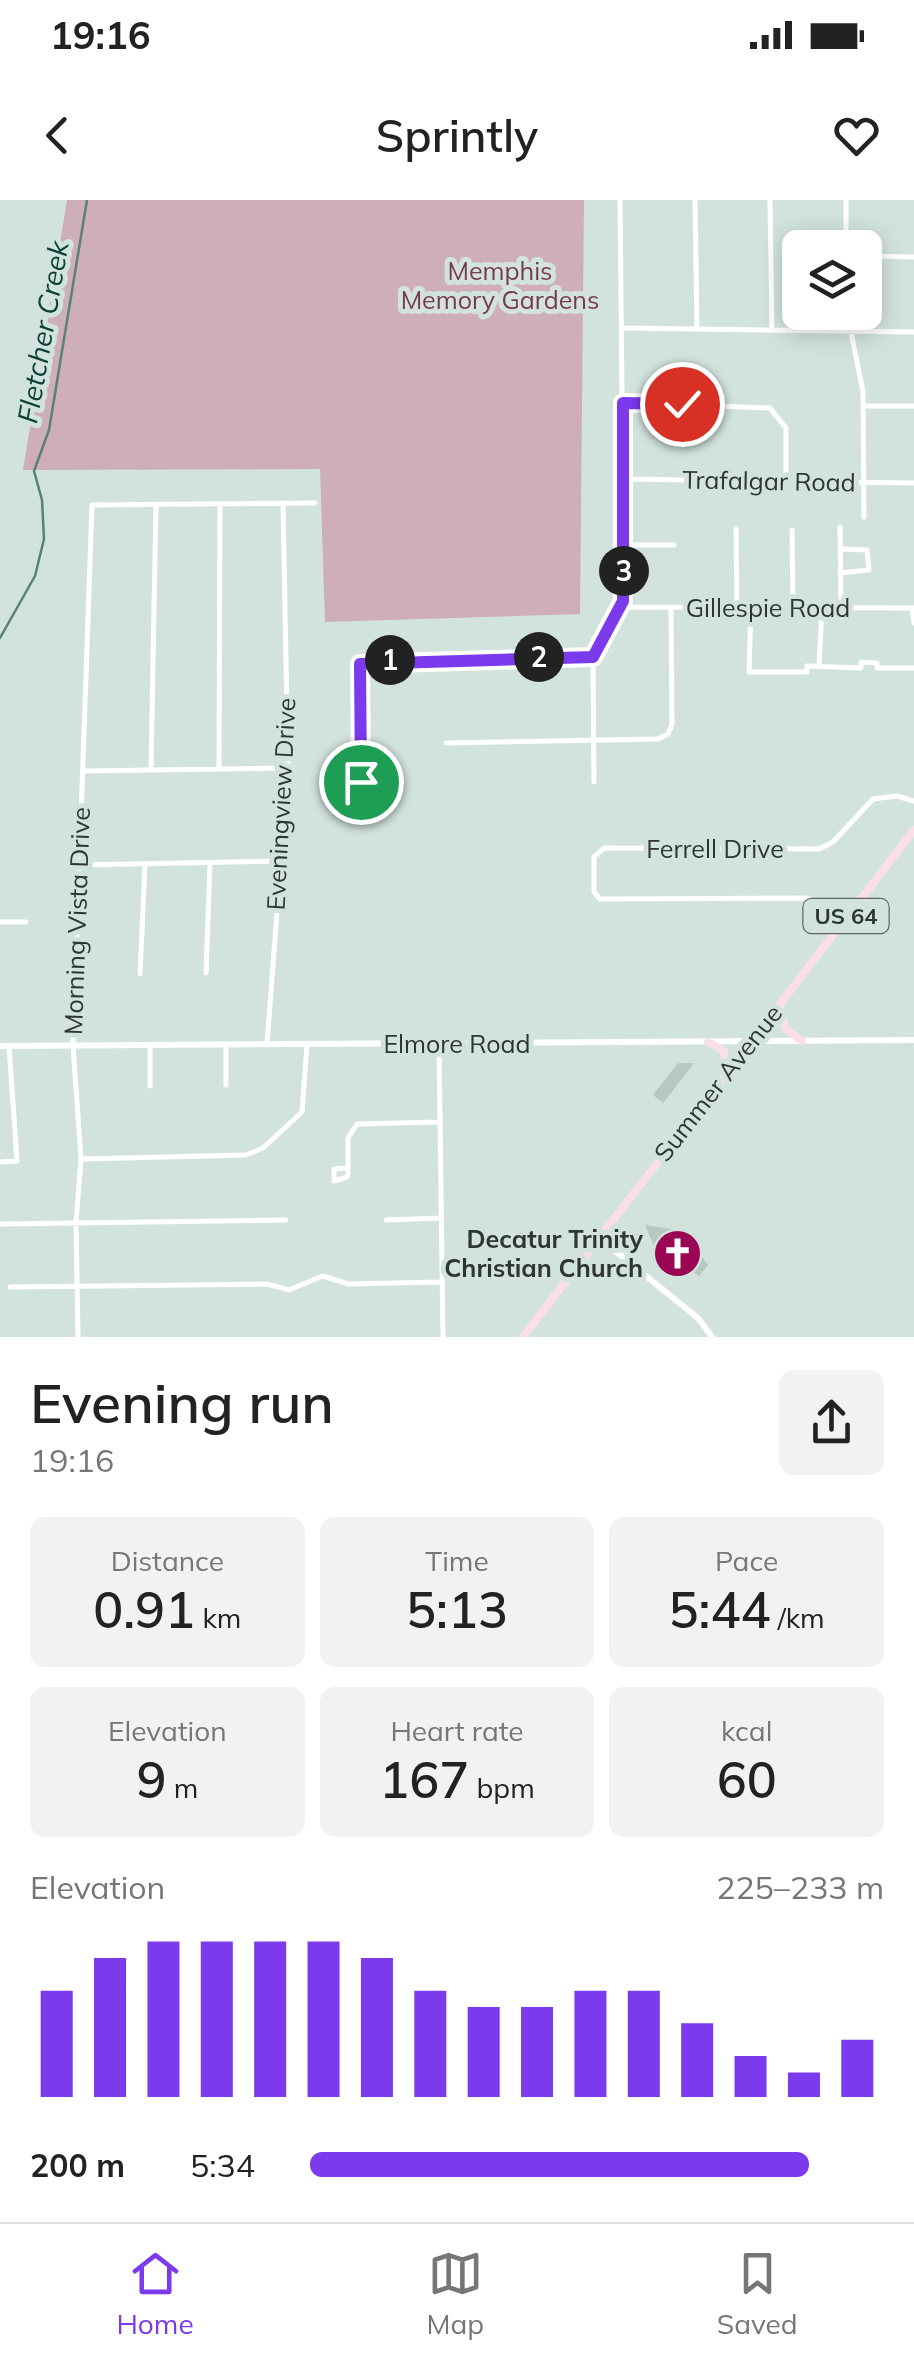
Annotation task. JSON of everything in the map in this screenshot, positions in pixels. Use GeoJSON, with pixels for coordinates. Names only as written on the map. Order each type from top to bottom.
{"type":"FeatureCollection","features":[{"type":"Feature","properties":{"kind":"main road","name":"Summer Avenue"},"geometry":{"type":"LineString","coordinates":[[524,1337],[726,1069],[914,830]]}},
{"type":"Feature","properties":{"kind":"main road"},"geometry":{"type":"LineString","coordinates":[[780,1004],[785,1028],[802,1041]]}},
{"type":"Feature","properties":{"kind":"main road"},"geometry":{"type":"LineString","coordinates":[[708,1042],[724,1051],[726,1069]]}},
{"type":"Feature","properties":{"kind":"street"},"geometry":{"type":"LineString","coordinates":[[594,782],[593,657],[622,606],[620,200]]}},
{"type":"Feature","properties":{"kind":"street"},"geometry":{"type":"LineString","coordinates":[[695,200],[696,329]]}},
{"type":"Feature","properties":{"kind":"street"},"geometry":{"type":"LineString","coordinates":[[770,200],[772,330]]}},
{"type":"Feature","properties":{"kind":"street"},"geometry":{"type":"LineString","coordinates":[[846,200],[846,230]]}},
{"type":"Feature","properties":{"kind":"street"},"geometry":{"type":"LineString","coordinates":[[882,256],[914,257]]}},
{"type":"Feature","properties":{"kind":"street"},"geometry":{"type":"LineString","coordinates":[[622,328],[914,332]]}},
{"type":"Feature","properties":{"kind":"street"},"geometry":{"type":"LineString","coordinates":[[848,331],[861,374],[864,406],[864,517]]}},
{"type":"Feature","properties":{"kind":"street"},"geometry":{"type":"LineString","coordinates":[[623,403],[770,408],[786,428],[786,481]]}},
{"type":"Feature","properties":{"kind":"street"},"geometry":{"type":"LineString","coordinates":[[864,406],[914,406]]}},
{"type":"Feature","properties":{"kind":"street","name":"Trafalgar Road"},"geometry":{"type":"LineString","coordinates":[[623,478],[914,482]]}},
{"type":"Feature","properties":{"kind":"street","name":"Eveningview Drive"},"geometry":{"type":"LineString","coordinates":[[267,1044],[288,768],[284,503]]}},
{"type":"Feature","properties":{"kind":"street"},"geometry":{"type":"LineString","coordinates":[[151,770],[156,505],[315,503]]}},
{"type":"Feature","properties":{"kind":"street"},"geometry":{"type":"LineString","coordinates":[[219,768],[220,504]]}},
{"type":"Feature","properties":{"kind":"street","name":"Morning Vista Drive"},"geometry":{"type":"LineString","coordinates":[[78,1337],[76,1223],[81,1159],[72,1045],[92,505],[156,505]]}},
{"type":"Feature","properties":{"kind":"street"},"geometry":{"type":"LineString","coordinates":[[840,527],[841,608]]}},
{"type":"Feature","properties":{"kind":"street"},"geometry":{"type":"LineString","coordinates":[[736,529],[737,608]]}},
{"type":"Feature","properties":{"kind":"street"},"geometry":{"type":"LineString","coordinates":[[792,530],[793,608]]}},
{"type":"Feature","properties":{"kind":"street"},"geometry":{"type":"LineString","coordinates":[[624,546],[674,545]]}},
{"type":"Feature","properties":{"kind":"street"},"geometry":{"type":"LineString","coordinates":[[840,549],[867,550],[869,570],[840,573]]}},
{"type":"Feature","properties":{"kind":"street","name":"Gillespie Road"},"geometry":{"type":"LineString","coordinates":[[622,606],[913,608]]}},
{"type":"Feature","properties":{"kind":"street"},"geometry":{"type":"LineString","coordinates":[[446,743],[670,736],[671,608]]}},
{"type":"Feature","properties":{"kind":"street"},"geometry":{"type":"LineString","coordinates":[[751,608],[749,670],[807,672],[807,666],[861,668],[861,662],[877,662],[876,668],[914,668]]}},
{"type":"Feature","properties":{"kind":"street"},"geometry":{"type":"LineString","coordinates":[[819,666],[822,608]]}},
{"type":"Feature","properties":{"kind":"street"},"geometry":{"type":"LineString","coordinates":[[913,608],[914,622]]}},
{"type":"Feature","properties":{"kind":"street"},"geometry":{"type":"LineString","coordinates":[[361,787],[360,664],[593,657]]}},
{"type":"Feature","properties":{"kind":"street"},"geometry":{"type":"LineString","coordinates":[[83,771],[288,768]]}},
{"type":"Feature","properties":{"kind":"street","name":"Ferrell Drive"},"geometry":{"type":"LineString","coordinates":[[843,920],[826,906],[806,898],[600,899],[594,892],[594,857],[604,848],[812,850],[833,842],[873,798],[897,796],[914,802]]}},
{"type":"Feature","properties":{"kind":"street"},"geometry":{"type":"LineString","coordinates":[[79,865],[280,861]]}},
{"type":"Feature","properties":{"kind":"street"},"geometry":{"type":"LineString","coordinates":[[206,973],[210,863]]}},
{"type":"Feature","properties":{"kind":"street"},"geometry":{"type":"LineString","coordinates":[[140,974],[144,864]]}},
{"type":"Feature","properties":{"kind":"street"},"geometry":{"type":"LineString","coordinates":[[0,922],[26,922]]}},
{"type":"Feature","properties":{"kind":"street","name":"Elmore Road"},"geometry":{"type":"LineString","coordinates":[[4,1046],[914,1040]]}},
{"type":"Feature","properties":{"kind":"street"},"geometry":{"type":"LineString","coordinates":[[226,1044],[226,1084]]}},
{"type":"Feature","properties":{"kind":"street"},"geometry":{"type":"LineString","coordinates":[[150,1045],[150,1086]]}},
{"type":"Feature","properties":{"kind":"street"},"geometry":{"type":"LineString","coordinates":[[81,1159],[233,1156],[262,1148],[302,1112],[307,1045]]}},
{"type":"Feature","properties":{"kind":"street"},"geometry":{"type":"LineString","coordinates":[[439,1045],[443,1337]]}},
{"type":"Feature","properties":{"kind":"street"},"geometry":{"type":"LineString","coordinates":[[0,1162],[16,1161],[4,1046]]}},
{"type":"Feature","properties":{"kind":"street"},"geometry":{"type":"LineString","coordinates":[[348,1168],[349,1134],[357,1124],[439,1122]]}},
{"type":"Feature","properties":{"kind":"street"},"geometry":{"type":"LineString","coordinates":[[386,1220],[440,1218]]}},
{"type":"Feature","properties":{"kind":"street"},"geometry":{"type":"LineString","coordinates":[[0,1224],[286,1220]]}},
{"type":"Feature","properties":{"kind":"street"},"geometry":{"type":"LineString","coordinates":[[598,1238],[698,1318],[712,1337]]}},
{"type":"Feature","properties":{"kind":"street"},"geometry":{"type":"LineString","coordinates":[[10,1287],[267,1284],[290,1290],[323,1276],[348,1284],[440,1282]]}},
{"type":"Feature","properties":{"kind":"green space","name":"Memphis Memory Gardens"},"geometry":{"type":"Polygon","coordinates":[[[67,200],[584,200],[580,614],[325,622],[320,469],[23,470],[67,200]]]}},
{"type":"Feature","properties":{"kind":"building"},"geometry":{"type":"Polygon","coordinates":[[[678,1063],[694,1063],[663,1103],[653,1095],[678,1063]]]}},
{"type":"Feature","properties":{"kind":"building","name":"Decatur Trinity Christian Church"},"geometry":{"type":"Polygon","coordinates":[[[645,1225],[684,1231],[678,1239],[688,1247],[691,1242],[708,1265],[699,1276],[683,1265],[675,1265],[667,1273],[653,1261],[658,1256],[645,1225]]]}},
{"type":"Feature","properties":{"kind":"waterway","name":"Fletcher Creek"},"geometry":{"type":"LineString","coordinates":[[0,638],[35,576],[44,539],[42,500],[34,471],[49,430],[87,200]]}},
{"type":"Feature","properties":{"kind":"place","name":"Decatur Trinity Christian Church"},"geometry":{"type":"Point","coordinates":[678,1253]}},
{"type":"Feature","properties":{"kind":"route"},"geometry":{"type":"LineString","coordinates":[[361,782],[360,664],[386,660],[593,657],[623,601],[623,403],[682,404]]}}]}
